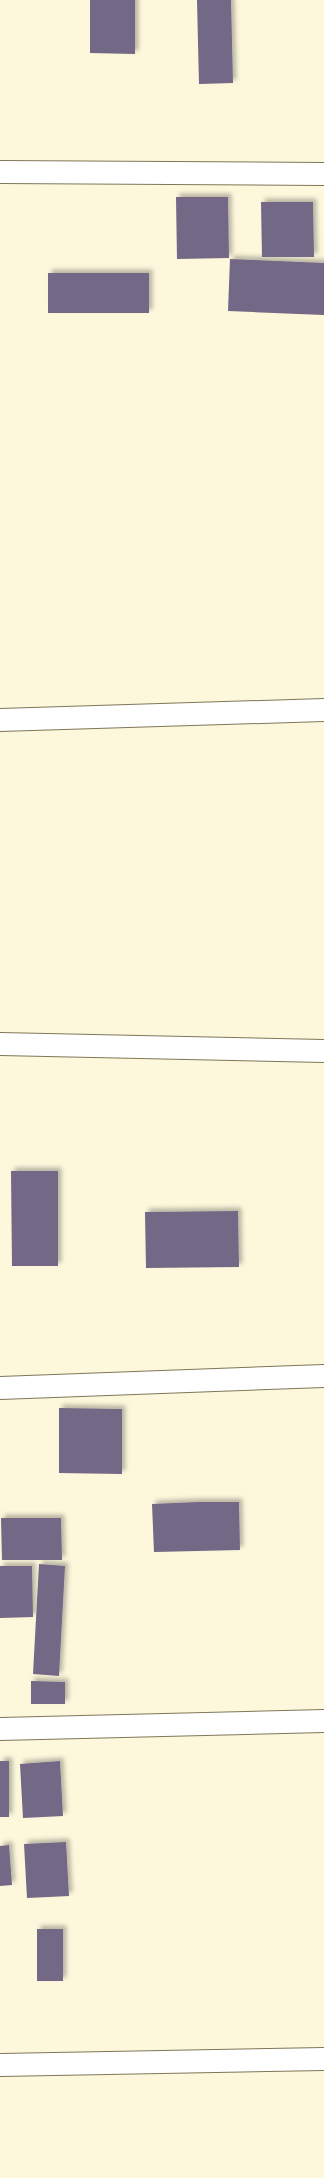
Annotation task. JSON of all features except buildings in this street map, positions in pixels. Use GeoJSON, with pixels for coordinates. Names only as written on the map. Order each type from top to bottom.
{"type":"FeatureCollection","features":[{"type":"Feature","properties":{"kind":"street"},"geometry":{"type":"LineString","coordinates":[[0,172],[324,174]]}},
{"type":"Feature","properties":{"kind":"street"},"geometry":{"type":"LineString","coordinates":[[0,720],[324,710]]}},
{"type":"Feature","properties":{"kind":"street"},"geometry":{"type":"LineString","coordinates":[[0,1044],[324,1051]]}},
{"type":"Feature","properties":{"kind":"street"},"geometry":{"type":"LineString","coordinates":[[0,1388],[324,1376]]}},
{"type":"Feature","properties":{"kind":"street"},"geometry":{"type":"LineString","coordinates":[[0,1729],[324,1721]]}},
{"type":"Feature","properties":{"kind":"street"},"geometry":{"type":"LineString","coordinates":[[0,2065],[324,2059]]}}]}
